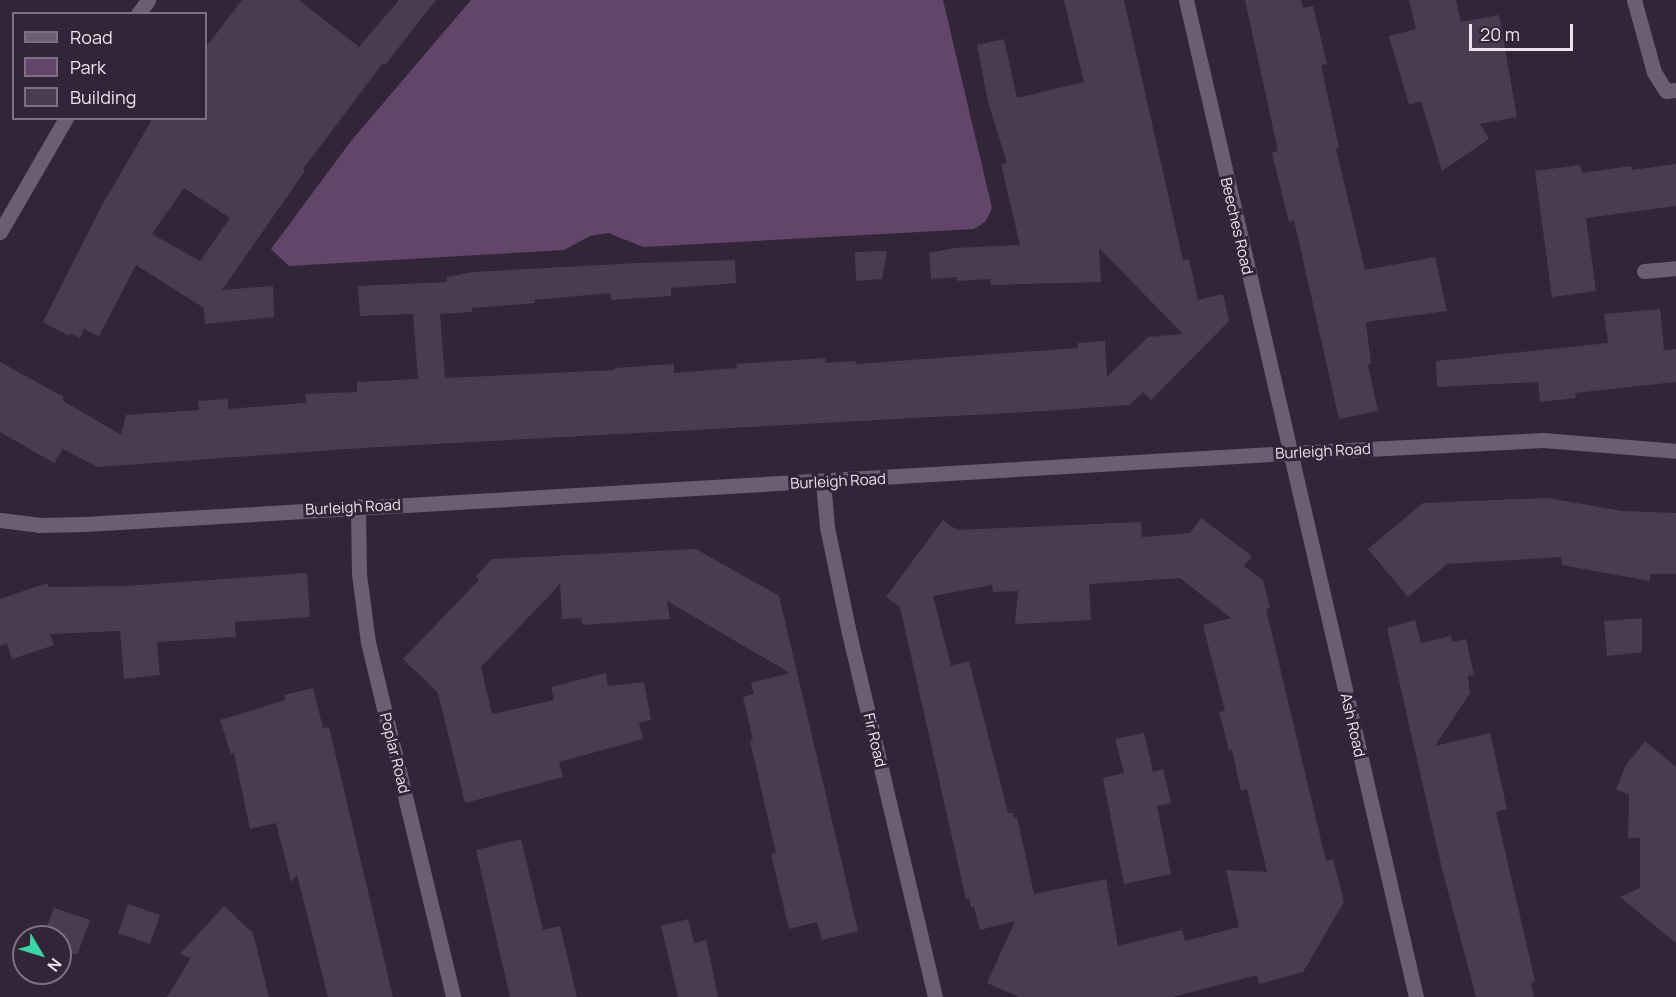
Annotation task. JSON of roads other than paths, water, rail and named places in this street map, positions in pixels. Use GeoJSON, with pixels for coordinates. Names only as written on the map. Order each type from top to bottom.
{"type":"FeatureCollection","features":[{"type":"Feature","properties":{"kind":"street","name":"Beeches Road"},"geometry":{"type":"LineString","coordinates":[[1186,0],[1288,453]]}},
{"type":"Feature","properties":{"kind":"street"},"geometry":{"type":"LineString","coordinates":[[1634,0],[1654,72],[1666,91],[1676,90]]}},
{"type":"Feature","properties":{"kind":"street"},"geometry":{"type":"LineString","coordinates":[[0,232],[65,120]]}},
{"type":"Feature","properties":{"kind":"street"},"geometry":{"type":"LineString","coordinates":[[1644,271],[1676,268]]}},
{"type":"Feature","properties":{"kind":"street","name":"Burleigh Road"},"geometry":{"type":"LineString","coordinates":[[0,520],[39,525],[73,524],[1543,440],[1676,451]]}},
{"type":"Feature","properties":{"kind":"street","name":"Ash Road"},"geometry":{"type":"LineString","coordinates":[[1288,453],[1410,996]]}},
{"type":"Feature","properties":{"kind":"street","name":"Fir Road"},"geometry":{"type":"LineString","coordinates":[[823,482],[827,527],[849,633],[935,997]]}},
{"type":"Feature","properties":{"kind":"street","name":"Poplar Road"},"geometry":{"type":"LineString","coordinates":[[358,506],[359,574],[368,642],[453,997]]}}]}
